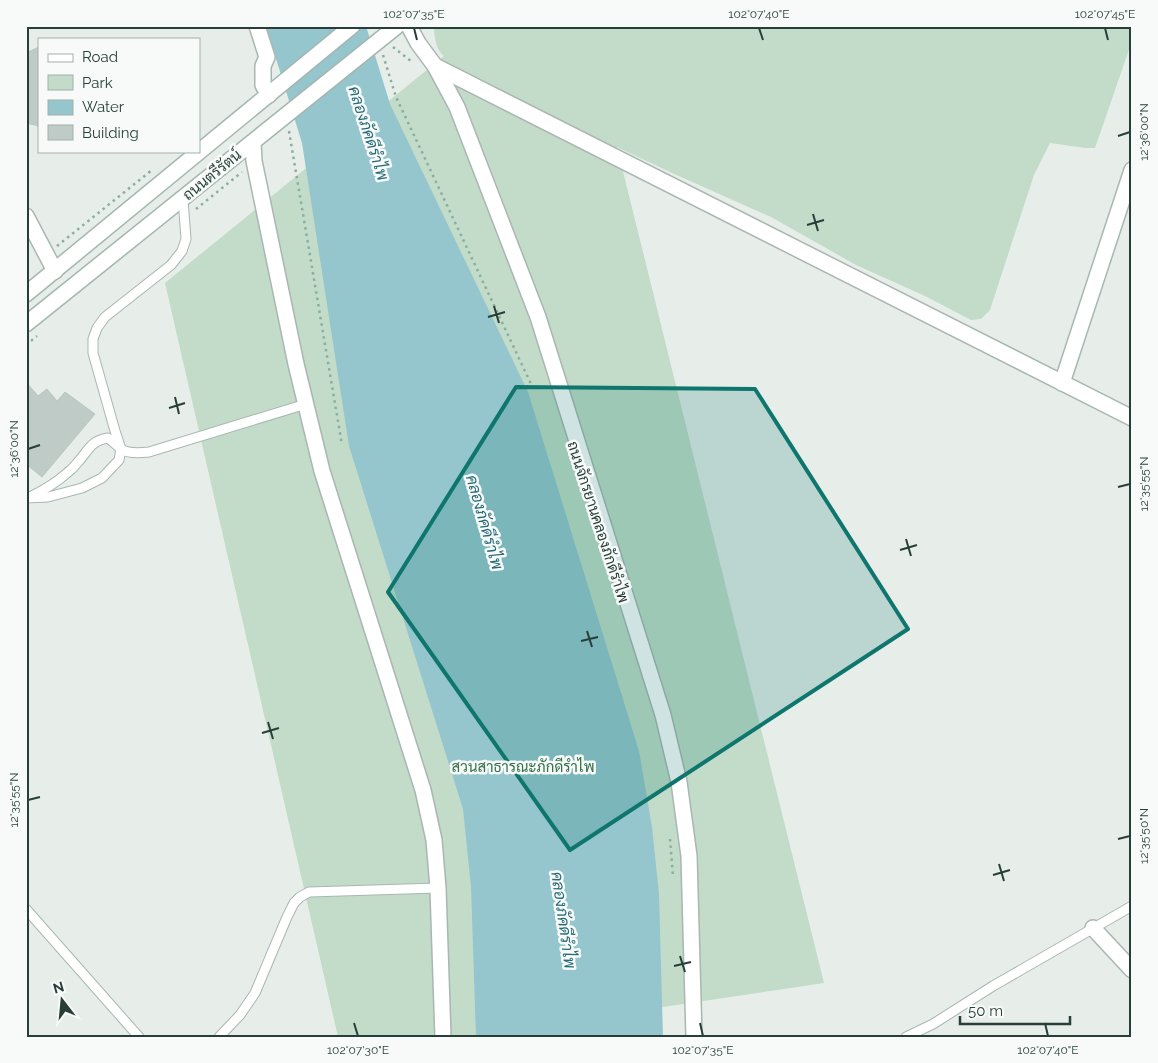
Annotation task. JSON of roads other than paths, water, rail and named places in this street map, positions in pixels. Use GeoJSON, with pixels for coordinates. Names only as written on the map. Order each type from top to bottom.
{"type":"FeatureCollection","features":[{"type":"Feature","properties":{"kind":"street"},"geometry":{"type":"LineString","coordinates":[[257,26],[266,57],[263,66],[262,86],[269,95]]}},
{"type":"Feature","properties":{"kind":"street","name":"ถนนตรีรัตน์"},"geometry":{"type":"LineString","coordinates":[[200,152],[352,26]]}},
{"type":"Feature","properties":{"kind":"street"},"geometry":{"type":"LineString","coordinates":[[409,26],[418,43],[435,66],[457,108],[538,317],[663,715],[679,782],[689,856],[694,1037]]}},
{"type":"Feature","properties":{"kind":"street","name":"ถนนตรีรัตน์"},"geometry":{"type":"LineString","coordinates":[[26,324],[253,142],[392,35]]}},
{"type":"Feature","properties":{"kind":"street"},"geometry":{"type":"LineString","coordinates":[[435,66],[1132,418]]}},
{"type":"Feature","properties":{"kind":"street"},"geometry":{"type":"LineString","coordinates":[[253,142],[254,161],[296,364],[322,471],[423,790],[434,840],[438,888],[443,1037]]}},
{"type":"Feature","properties":{"kind":"street","name":"ถนนตรีรัตน์"},"geometry":{"type":"LineString","coordinates":[[26,294],[200,152]]}},
{"type":"Feature","properties":{"kind":"street"},"geometry":{"type":"LineString","coordinates":[[1062,383],[1132,170]]}},
{"type":"Feature","properties":{"kind":"street"},"geometry":{"type":"LineString","coordinates":[[26,216],[55,271]]}},
{"type":"Feature","properties":{"kind":"street"},"geometry":{"type":"LineString","coordinates":[[1093,928],[1132,970]]}},
{"type":"Feature","properties":{"kind":"lane"},"geometry":{"type":"LineString","coordinates":[[27,498],[48,497],[82,488],[102,478],[119,460],[121,449],[93,353],[93,339],[97,328],[105,318],[171,265],[182,251],[186,239],[183,199]]}},
{"type":"Feature","properties":{"kind":"lane"},"geometry":{"type":"LineString","coordinates":[[27,498],[50,487],[79,461],[91,445],[99,440],[108,438],[121,449],[138,453],[149,452],[306,404]]}},
{"type":"Feature","properties":{"kind":"lane"},"geometry":{"type":"LineString","coordinates":[[219,1037],[240,1015],[255,992],[287,917],[294,903],[300,897],[309,892],[438,888]]}},
{"type":"Feature","properties":{"kind":"lane"},"geometry":{"type":"LineString","coordinates":[[906,1037],[933,1024],[993,986],[1132,906]]}},
{"type":"Feature","properties":{"kind":"lane"},"geometry":{"type":"LineString","coordinates":[[26,909],[139,1037]]}},
{"type":"Feature","properties":{"kind":"water","name":"คลองภัคดีรำไพ"},"geometry":{"type":"Polygon","coordinates":[[[266,26],[366,26],[390,104],[528,392],[639,751],[652,827],[659,894],[663,1037],[476,1037],[471,887],[463,809],[349,446],[302,143],[266,26]]]}},
{"type":"Feature","properties":{"kind":"park label","name":"สวนสาธารณะภักดีรำไพ"},"geometry":{"type":"Point","coordinates":[523,767]}}]}
